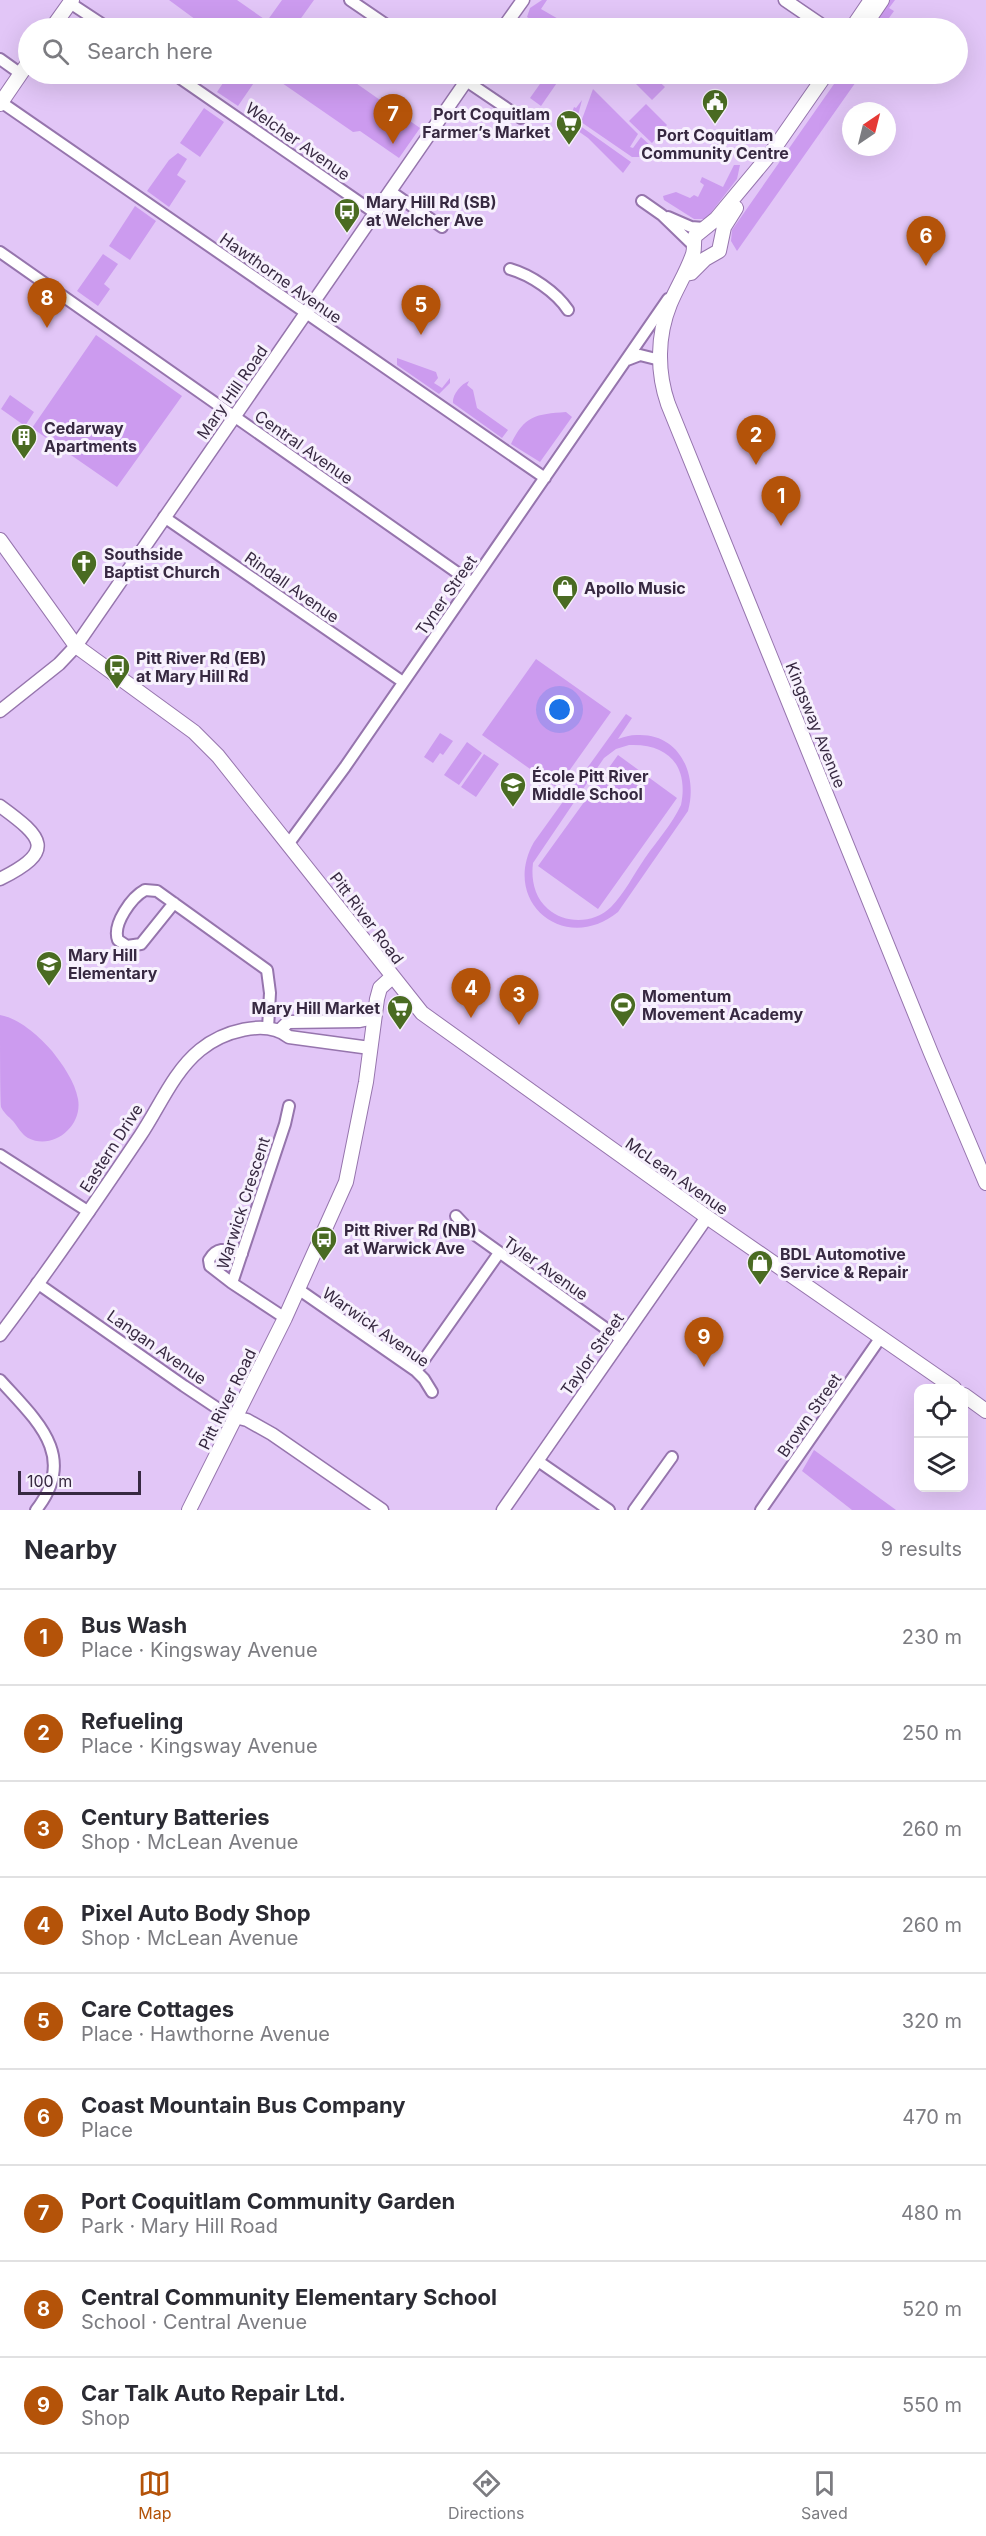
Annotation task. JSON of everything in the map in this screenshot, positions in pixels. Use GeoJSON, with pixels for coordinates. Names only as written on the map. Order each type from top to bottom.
{"type":"FeatureCollection","features":[{"type":"Feature","properties":{"kind":"main road"},"geometry":{"type":"LineString","coordinates":[[859,18],[871,0]]}},
{"type":"Feature","properties":{"kind":"main road"},"geometry":{"type":"LineString","coordinates":[[870,18],[882,0]]}},
{"type":"Feature","properties":{"kind":"main road"},"geometry":{"type":"LineString","coordinates":[[59,18],[71,1]]}},
{"type":"Feature","properties":{"kind":"main road"},"geometry":{"type":"LineString","coordinates":[[1,103],[18,78]]}},
{"type":"Feature","properties":{"kind":"main road","name":"Kingsway Avenue"},"geometry":{"type":"LineString","coordinates":[[819,84],[771,153],[716,219],[695,236],[686,274],[670,302],[665,318],[660,360],[663,387],[931,1053],[986,1183]]}},
{"type":"Feature","properties":{"kind":"main road","name":"Kingsway Avenue"},"geometry":{"type":"LineString","coordinates":[[686,274],[691,273],[719,251],[725,223],[760,174],[771,153]]}},
{"type":"Feature","properties":{"kind":"main road"},"geometry":{"type":"LineString","coordinates":[[705,228],[716,230],[722,237]]}},
{"type":"Feature","properties":{"kind":"main road"},"geometry":{"type":"LineString","coordinates":[[694,246],[700,254],[710,256]]}},
{"type":"Feature","properties":{"kind":"main road","name":"Pitt River Road"},"geometry":{"type":"LineString","coordinates":[[0,540],[76,646],[206,742],[290,843],[392,977],[379,991],[366,1082],[346,1182],[285,1318],[189,1510]]}},
{"type":"Feature","properties":{"kind":"main road","name":"McLean Avenue"},"geometry":{"type":"LineString","coordinates":[[392,977],[417,1008],[437,1025],[947,1384]]}},
{"type":"Feature","properties":{"kind":"main road"},"geometry":{"type":"LineString","coordinates":[[968,1398],[986,1411]]}},
{"type":"Feature","properties":{"kind":"street"},"geometry":{"type":"LineString","coordinates":[[350,0],[376,18]]}},
{"type":"Feature","properties":{"kind":"street"},"geometry":{"type":"LineString","coordinates":[[510,18],[523,0]]}},
{"type":"Feature","properties":{"kind":"street"},"geometry":{"type":"LineString","coordinates":[[785,0],[811,18]]}},
{"type":"Feature","properties":{"kind":"street"},"geometry":{"type":"LineString","coordinates":[[71,1],[94,18]]}},
{"type":"Feature","properties":{"kind":"street"},"geometry":{"type":"LineString","coordinates":[[0,59],[18,65]]}},
{"type":"Feature","properties":{"kind":"street","name":"Welcher Avenue"},"geometry":{"type":"LineString","coordinates":[[188,84],[375,213]]}},
{"type":"Feature","properties":{"kind":"street","name":"Mary Hill Road"},"geometry":{"type":"LineString","coordinates":[[0,711],[59,664],[76,646],[375,213],[460,84]]}},
{"type":"Feature","properties":{"kind":"street"},"geometry":{"type":"LineString","coordinates":[[475,84],[520,118]]}},
{"type":"Feature","properties":{"kind":"street","name":"Hawthorne Avenue"},"geometry":{"type":"LineString","coordinates":[[1,103],[545,478]]}},
{"type":"Feature","properties":{"kind":"street"},"geometry":{"type":"LineString","coordinates":[[390,191],[442,227]]}},
{"type":"Feature","properties":{"kind":"street"},"geometry":{"type":"LineString","coordinates":[[642,201],[662,215],[694,246]]}},
{"type":"Feature","properties":{"kind":"street"},"geometry":{"type":"LineString","coordinates":[[662,215],[691,227],[705,228]]}},
{"type":"Feature","properties":{"kind":"street","name":"Central Avenue"},"geometry":{"type":"LineString","coordinates":[[0,252],[472,583]]}},
{"type":"Feature","properties":{"kind":"street"},"geometry":{"type":"LineString","coordinates":[[510,269],[525,275],[548,290],[568,310]]}},
{"type":"Feature","properties":{"kind":"street","name":"Tyner Street"},"geometry":{"type":"LineString","coordinates":[[290,843],[686,274]]}},
{"type":"Feature","properties":{"kind":"street"},"geometry":{"type":"LineString","coordinates":[[624,362],[640,355],[660,360]]}},
{"type":"Feature","properties":{"kind":"street","name":"Rindall Avenue"},"geometry":{"type":"LineString","coordinates":[[165,517],[403,682]]}},
{"type":"Feature","properties":{"kind":"street"},"geometry":{"type":"LineString","coordinates":[[0,806],[32,831],[37,849],[29,863],[0,879]]}},
{"type":"Feature","properties":{"kind":"street"},"geometry":{"type":"LineString","coordinates":[[174,903],[141,944],[127,946],[118,940],[116,932],[119,922],[141,892],[149,889],[157,891],[174,903],[267,970],[274,1029]]}},
{"type":"Feature","properties":{"kind":"street","name":"Eastern Drive"},"geometry":{"type":"LineString","coordinates":[[0,1335],[89,1212],[146,1128],[171,1085],[195,1054],[224,1035],[239,1031],[274,1029],[288,1022],[359,1021],[374,1018]]}},
{"type":"Feature","properties":{"kind":"street","name":"Eastern Drive"},"geometry":{"type":"LineString","coordinates":[[274,1029],[289,1037],[370,1048]]}},
{"type":"Feature","properties":{"kind":"street","name":"Warwick Crescent"},"geometry":{"type":"LineString","coordinates":[[285,1318],[232,1284],[285,1124],[288,1106]]}},
{"type":"Feature","properties":{"kind":"street"},"geometry":{"type":"LineString","coordinates":[[0,1155],[89,1212]]}},
{"type":"Feature","properties":{"kind":"street","name":"Tyler Avenue"},"geometry":{"type":"LineString","coordinates":[[456,1216],[471,1232],[499,1253],[622,1340]]}},
{"type":"Feature","properties":{"kind":"street","name":"Taylor Street"},"geometry":{"type":"LineString","coordinates":[[503,1510],[707,1217]]}},
{"type":"Feature","properties":{"kind":"street"},"geometry":{"type":"LineString","coordinates":[[232,1284],[210,1266],[209,1260],[216,1251],[222,1249],[242,1254]]}},
{"type":"Feature","properties":{"kind":"street"},"geometry":{"type":"LineString","coordinates":[[416,1371],[499,1253]]}},
{"type":"Feature","properties":{"kind":"street","name":"Langan Avenue"},"geometry":{"type":"LineString","coordinates":[[37,1283],[223,1412],[249,1421],[272,1434],[382,1510]]}},
{"type":"Feature","properties":{"kind":"street","name":"Warwick Avenue"},"geometry":{"type":"LineString","coordinates":[[298,1289],[416,1371],[432,1392]]}},
{"type":"Feature","properties":{"kind":"street","name":"Brown Street"},"geometry":{"type":"LineString","coordinates":[[761,1510],[881,1336]]}},
{"type":"Feature","properties":{"kind":"street"},"geometry":{"type":"LineString","coordinates":[[0,1380],[44,1432],[54,1455],[52,1484],[36,1510]]}},
{"type":"Feature","properties":{"kind":"street"},"geometry":{"type":"LineString","coordinates":[[634,1510],[672,1457]]}},
{"type":"Feature","properties":{"kind":"street"},"geometry":{"type":"LineString","coordinates":[[538,1461],[609,1510]]}},
{"type":"Feature","properties":{"kind":"shaded area"},"geometry":{"type":"Polygon","coordinates":[[[169,0],[237,0],[263,18],[193,18],[169,0]]]}},
{"type":"Feature","properties":{"kind":"shaded area"},"geometry":{"type":"Polygon","coordinates":[[[282,0],[314,0],[301,18],[269,18],[282,0]]]}},
{"type":"Feature","properties":{"kind":"shaded area"},"geometry":{"type":"Polygon","coordinates":[[[542,0],[547,0],[541,9],[557,18],[529,18],[530,8],[542,0]]]}},
{"type":"Feature","properties":{"kind":"shaded area"},"geometry":{"type":"Polygon","coordinates":[[[887,0],[895,0],[889,8],[894,11],[889,18],[874,18],[887,0]]]}},
{"type":"Feature","properties":{"kind":"shaded area"},"geometry":{"type":"Polygon","coordinates":[[[222,84],[253,84],[238,106],[217,92],[222,84]]]}},
{"type":"Feature","properties":{"kind":"shaded area"},"geometry":{"type":"Polygon","coordinates":[[[283,84],[357,84],[420,128],[399,158],[360,131],[353,132],[283,84]]]}},
{"type":"Feature","properties":{"kind":"shaded area"},"geometry":{"type":"Polygon","coordinates":[[[540,84],[556,84],[541,106],[530,98],[540,84]]]}},
{"type":"Feature","properties":{"kind":"shaded area"},"geometry":{"type":"Polygon","coordinates":[[[636,84],[662,84],[665,87],[652,100],[636,84]]]}},
{"type":"Feature","properties":{"kind":"shaded area"},"geometry":{"type":"Polygon","coordinates":[[[834,84],[854,84],[737,251],[731,241],[732,230],[834,84]]]}},
{"type":"Feature","properties":{"kind":"shaded area"},"geometry":{"type":"Polygon","coordinates":[[[593,89],[638,134],[630,147],[633,148],[641,137],[651,146],[641,157],[632,157],[581,122],[593,89]]]}},
{"type":"Feature","properties":{"kind":"shaded area"},"geometry":{"type":"Polygon","coordinates":[[[582,100],[576,123],[631,162],[623,173],[588,138],[568,124],[574,107],[576,108],[582,100]]]}},
{"type":"Feature","properties":{"kind":"shaded area"},"geometry":{"type":"Polygon","coordinates":[[[646,104],[667,125],[652,143],[629,121],[646,104]]]}},
{"type":"Feature","properties":{"kind":"shaded area"},"geometry":{"type":"Polygon","coordinates":[[[204,108],[224,122],[200,157],[180,143],[204,108]]]}},
{"type":"Feature","properties":{"kind":"shaded area"},"geometry":{"type":"Polygon","coordinates":[[[178,153],[187,159],[177,175],[186,181],[169,207],[147,191],[169,160],[178,153]]]}},
{"type":"Feature","properties":{"kind":"shaded area"},"geometry":{"type":"Polygon","coordinates":[[[734,165],[740,165],[737,179],[706,219],[694,219],[664,200],[663,196],[676,192],[690,198],[694,195],[698,197],[704,185],[700,182],[702,177],[723,187],[734,165]]]}},
{"type":"Feature","properties":{"kind":"shaded area"},"geometry":{"type":"Polygon","coordinates":[[[135,206],[156,221],[130,260],[109,246],[135,206]]]}},
{"type":"Feature","properties":{"kind":"shaded area"},"geometry":{"type":"Polygon","coordinates":[[[103,254],[118,264],[104,284],[110,289],[98,306],[77,291],[103,254]]]}},
{"type":"Feature","properties":{"kind":"shaded area"},"geometry":{"type":"Polygon","coordinates":[[[96,335],[182,396],[117,487],[32,428],[96,335]]]}},
{"type":"Feature","properties":{"kind":"shaded area"},"geometry":{"type":"Polygon","coordinates":[[[397,358],[436,372],[438,378],[434,383],[442,388],[450,378],[450,383],[439,394],[397,365],[397,358]]]}},
{"type":"Feature","properties":{"kind":"shaded area"},"geometry":{"type":"Polygon","coordinates":[[[469,381],[467,385],[473,390],[477,408],[508,430],[502,438],[453,403],[458,390],[469,381]]]}},
{"type":"Feature","properties":{"kind":"shaded area"},"geometry":{"type":"Polygon","coordinates":[[[10,395],[34,412],[25,426],[1,409],[10,395]]]}},
{"type":"Feature","properties":{"kind":"shaded area"},"geometry":{"type":"Polygon","coordinates":[[[566,412],[572,417],[540,462],[511,444],[521,427],[532,418],[566,412]]]}},
{"type":"Feature","properties":{"kind":"shaded area"},"geometry":{"type":"Polygon","coordinates":[[[536,659],[611,712],[557,788],[482,735],[536,659]]]}},
{"type":"Feature","properties":{"kind":"shaded area"},"geometry":{"type":"Polygon","coordinates":[[[626,714],[632,718],[618,739],[634,735],[652,736],[665,741],[682,759],[688,771],[690,784],[688,811],[618,912],[598,924],[578,928],[559,925],[543,916],[532,902],[525,884],[526,864],[534,842],[626,714]],[[629,745],[616,749],[604,758],[533,863],[533,881],[539,899],[555,914],[571,919],[588,919],[604,913],[611,907],[669,826],[681,805],[682,779],[673,760],[655,748],[629,745]]]}},
{"type":"Feature","properties":{"kind":"shaded area"},"geometry":{"type":"Polygon","coordinates":[[[440,733],[453,741],[443,755],[440,753],[433,763],[424,757],[440,733]]]}},
{"type":"Feature","properties":{"kind":"shaded area"},"geometry":{"type":"Polygon","coordinates":[[[467,742],[482,753],[459,785],[444,775],[467,742]]]}},
{"type":"Feature","properties":{"kind":"shaded area"},"geometry":{"type":"Polygon","coordinates":[[[484,754],[499,764],[476,797],[461,787],[484,754]]]}},
{"type":"Feature","properties":{"kind":"shaded area"},"geometry":{"type":"Polygon","coordinates":[[[618,755],[677,798],[598,909],[538,866],[618,755]]]}},
{"type":"Feature","properties":{"kind":"shaded area"},"geometry":{"type":"Polygon","coordinates":[[[0,1015],[22,1024],[41,1040],[60,1062],[74,1086],[78,1099],[76,1118],[64,1134],[56,1138],[38,1141],[28,1138],[1,1107],[0,1015]]]}},
{"type":"Feature","properties":{"kind":"shaded area"},"geometry":{"type":"Polygon","coordinates":[[[814,1450],[896,1510],[852,1510],[802,1471],[814,1450]]]}},
{"type":"Feature","properties":{"kind":"place","name":"Port Coquitlam Community Centre"},"geometry":{"type":"Point","coordinates":[715,125]}},
{"type":"Feature","properties":{"kind":"place","name":"Port Coquitlam Community Garden"},"geometry":{"type":"Point","coordinates":[393,144]}},
{"type":"Feature","properties":{"kind":"place","name":"Port Coquitlam Farmer’s Market"},"geometry":{"type":"Point","coordinates":[569,146]}},
{"type":"Feature","properties":{"kind":"place","name":"Mary Hill Rd (SB) at Welcher Ave"},"geometry":{"type":"Point","coordinates":[347,234]}},
{"type":"Feature","properties":{"kind":"place","name":"Coast Mountain Bus Company"},"geometry":{"type":"Point","coordinates":[926,266]}},
{"type":"Feature","properties":{"kind":"place","name":"Central Community Elementary School"},"geometry":{"type":"Point","coordinates":[47,328]}},
{"type":"Feature","properties":{"kind":"place","name":"Care Cottages"},"geometry":{"type":"Point","coordinates":[421,335]}},
{"type":"Feature","properties":{"kind":"place","name":"Cedarway Apartments"},"geometry":{"type":"Point","coordinates":[24,460]}},
{"type":"Feature","properties":{"kind":"place","name":"Refueling"},"geometry":{"type":"Point","coordinates":[756,465]}},
{"type":"Feature","properties":{"kind":"place","name":"Bus Wash"},"geometry":{"type":"Point","coordinates":[781,526]}},
{"type":"Feature","properties":{"kind":"place","name":"Southside Baptist Church"},"geometry":{"type":"Point","coordinates":[84,586]}},
{"type":"Feature","properties":{"kind":"place","name":"Apollo Music"},"geometry":{"type":"Point","coordinates":[565,611]}},
{"type":"Feature","properties":{"kind":"place","name":"Pitt River Rd (EB) at Mary Hill Rd"},"geometry":{"type":"Point","coordinates":[117,690]}},
{"type":"Feature","properties":{"kind":"place","name":"École Pitt River Middle School"},"geometry":{"type":"Point","coordinates":[513,808]}},
{"type":"Feature","properties":{"kind":"place","name":"Mary Hill Elementary"},"geometry":{"type":"Point","coordinates":[49,987]}},
{"type":"Feature","properties":{"kind":"place","name":"Pixel Auto Body Shop"},"geometry":{"type":"Point","coordinates":[471,1018]}},
{"type":"Feature","properties":{"kind":"place","name":"Century Batteries"},"geometry":{"type":"Point","coordinates":[519,1025]}},
{"type":"Feature","properties":{"kind":"place","name":"Momentum Movement Academy"},"geometry":{"type":"Point","coordinates":[623,1028]}},
{"type":"Feature","properties":{"kind":"place","name":"Mary Hill Market"},"geometry":{"type":"Point","coordinates":[400,1031]}},
{"type":"Feature","properties":{"kind":"place","name":"Pitt River Rd (NB) at Warwick Ave"},"geometry":{"type":"Point","coordinates":[324,1262]}},
{"type":"Feature","properties":{"kind":"place","name":"BDL Automotive Service & Repair"},"geometry":{"type":"Point","coordinates":[760,1286]}},
{"type":"Feature","properties":{"kind":"place","name":"Car Talk Auto Repair Ltd."},"geometry":{"type":"Point","coordinates":[704,1367]}}]}
